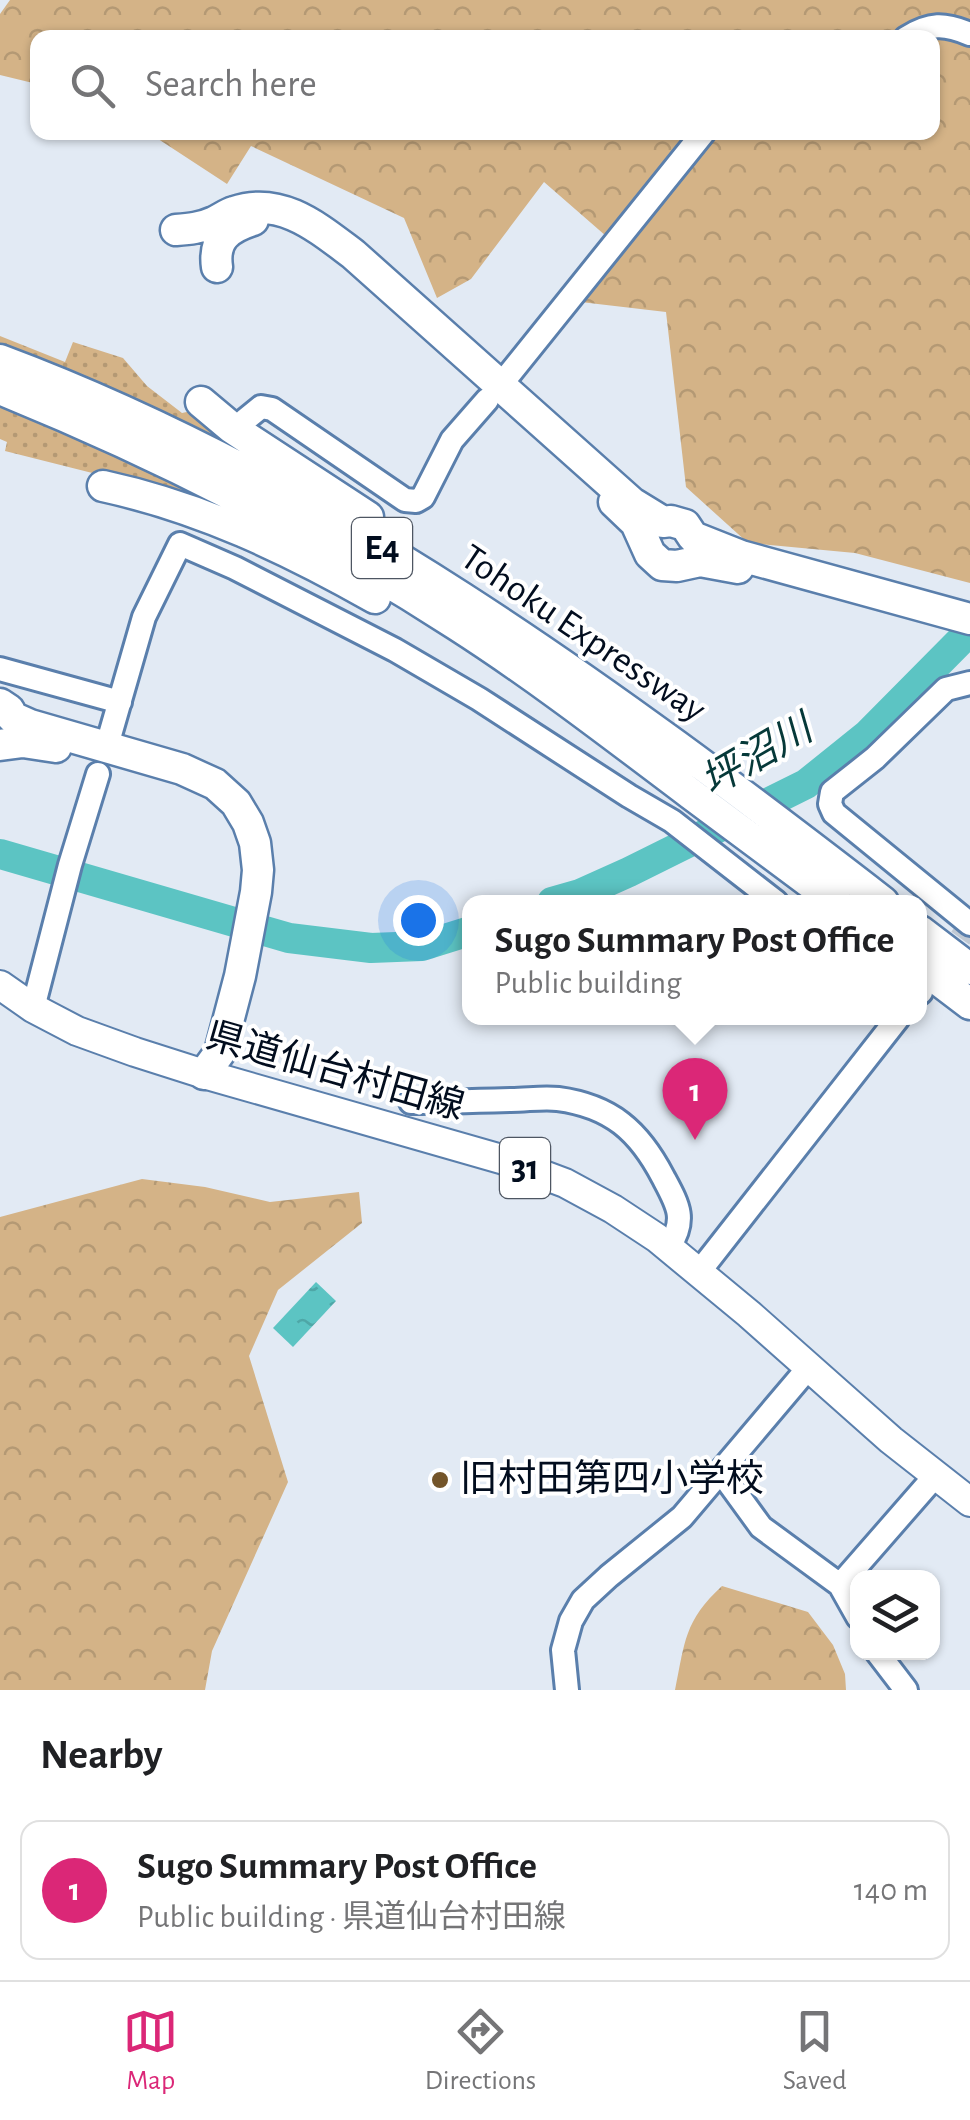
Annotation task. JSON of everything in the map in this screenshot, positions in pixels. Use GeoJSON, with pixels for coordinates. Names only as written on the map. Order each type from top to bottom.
{"type":"FeatureCollection","features":[{"type":"Feature","properties":{"kind":"highway"},"geometry":{"type":"LineString","coordinates":[[176,230],[199,227],[253,206],[275,207],[298,216],[352,254],[632,503],[663,522],[678,522],[693,537],[741,556],[963,622]]}},
{"type":"Feature","properties":{"kind":"highway"},"geometry":{"type":"LineString","coordinates":[[217,266],[215,252],[230,229],[258,219],[284,222],[326,243],[515,410],[636,524],[650,554],[662,565],[700,561],[734,567],[963,622]]}},
{"type":"Feature","properties":{"kind":"highway","name":"Tohoku Expressway"},"geometry":{"type":"LineString","coordinates":[[0,360],[162,428],[360,533],[631,712],[875,895]]}},
{"type":"Feature","properties":{"kind":"highway","name":"Tohoku Expressway"},"geometry":{"type":"LineString","coordinates":[[0,389],[151,454],[244,500],[458,626],[600,725],[827,895]]}},
{"type":"Feature","properties":{"kind":"highway"},"geometry":{"type":"LineString","coordinates":[[202,402],[232,428],[426,554],[647,708],[705,766]]}},
{"type":"Feature","properties":{"kind":"highway"},"geometry":{"type":"LineString","coordinates":[[102,486],[184,507],[251,534],[350,584],[457,644],[694,797]]}},
{"type":"Feature","properties":{"kind":"highway"},"geometry":{"type":"LineString","coordinates":[[0,704],[30,725],[182,769],[215,784],[236,802],[248,823],[258,870],[238,949],[206,1043],[204,1074]]}},
{"type":"Feature","properties":{"kind":"highway"},"geometry":{"type":"LineString","coordinates":[[0,745],[42,743],[178,780],[212,796],[234,821],[243,843],[250,890]]}},
{"type":"Feature","properties":{"kind":"highway"},"geometry":{"type":"LineString","coordinates":[[927,936],[970,970]]}},
{"type":"Feature","properties":{"kind":"highway"},"geometry":{"type":"LineString","coordinates":[[927,971],[970,1004]]}},
{"type":"Feature","properties":{"kind":"main road","name":"県道仙台村田線"},"geometry":{"type":"LineString","coordinates":[[0,985],[33,1008],[78,1031],[204,1074],[501,1159],[581,1192],[669,1247],[892,1440],[970,1502]]}},
{"type":"Feature","properties":{"kind":"street"},"geometry":{"type":"LineString","coordinates":[[918,30],[924,26],[948,26],[970,34]]}},
{"type":"Feature","properties":{"kind":"street"},"geometry":{"type":"LineString","coordinates":[[507,376],[698,140]]}},
{"type":"Feature","properties":{"kind":"street"},"geometry":{"type":"LineString","coordinates":[[246,420],[261,408],[272,409],[405,500],[416,501],[423,497],[452,440],[487,400]]}},
{"type":"Feature","properties":{"kind":"street"},"geometry":{"type":"LineString","coordinates":[[110,735],[144,617],[185,534],[235,568],[395,650],[479,699],[672,820],[768,895]]}},
{"type":"Feature","properties":{"kind":"street"},"geometry":{"type":"LineString","coordinates":[[0,669],[120,702]]}},
{"type":"Feature","properties":{"kind":"street"},"geometry":{"type":"LineString","coordinates":[[968,928],[860,837],[834,813],[830,804],[832,792],[875,758],[946,689],[970,683]]}},
{"type":"Feature","properties":{"kind":"street"},"geometry":{"type":"LineString","coordinates":[[33,1008],[98,774]]}},
{"type":"Feature","properties":{"kind":"street"},"geometry":{"type":"LineString","coordinates":[[699,1272],[893,1025]]}},
{"type":"Feature","properties":{"kind":"street"},"geometry":{"type":"LineString","coordinates":[[411,1102],[554,1098],[587,1105],[615,1118],[649,1150],[681,1216],[669,1247]]}},
{"type":"Feature","properties":{"kind":"street"},"geometry":{"type":"LineString","coordinates":[[567,1690],[563,1650],[571,1621],[584,1600],[682,1517],[809,1367]]}},
{"type":"Feature","properties":{"kind":"street"},"geometry":{"type":"LineString","coordinates":[[720,1472],[761,1528],[840,1585],[850,1603]]}},
{"type":"Feature","properties":{"kind":"street"},"geometry":{"type":"LineString","coordinates":[[840,1585],[936,1476]]}},
{"type":"Feature","properties":{"kind":"street"},"geometry":{"type":"LineString","coordinates":[[883,1660],[906,1690]]}},
{"type":"Feature","properties":{"kind":"green space"},"geometry":{"type":"Polygon","coordinates":[[[10,0],[970,0],[970,583],[855,553],[748,543],[686,487],[666,312],[555,299],[606,236],[544,182],[471,279],[437,298],[404,218],[251,146],[227,184],[160,140],[940,140],[940,30],[30,30],[30,82],[0,75],[0,14],[10,0]]]}},
{"type":"Feature","properties":{"kind":"green space"},"geometry":{"type":"Polygon","coordinates":[[[0,336],[65,362],[73,342],[123,358],[147,386],[182,413],[196,410],[278,473],[0,352],[0,336]]]}},
{"type":"Feature","properties":{"kind":"green space"},"geometry":{"type":"Polygon","coordinates":[[[0,406],[92,443],[240,517],[128,482],[5,451],[7,442],[0,439],[0,406]]]}},
{"type":"Feature","properties":{"kind":"green space"},"geometry":{"type":"Polygon","coordinates":[[[142,1179],[205,1187],[270,1202],[359,1192],[362,1223],[278,1290],[249,1356],[288,1482],[212,1651],[205,1690],[0,1690],[0,1217],[142,1179]]]}},
{"type":"Feature","properties":{"kind":"green space"},"geometry":{"type":"Polygon","coordinates":[[[722,1586],[808,1612],[833,1645],[845,1674],[846,1690],[675,1690],[693,1622],[722,1586]]]}},
{"type":"Feature","properties":{"kind":"water"},"geometry":{"type":"Polygon","coordinates":[[[316,1282],[336,1301],[293,1347],[273,1328],[316,1282]]]}},
{"type":"Feature","properties":{"kind":"waterway","name":"坪沼川"},"geometry":{"type":"LineString","coordinates":[[576,895],[806,784],[867,735],[970,631]]}},
{"type":"Feature","properties":{"kind":"waterway","name":"坪沼川"},"geometry":{"type":"LineString","coordinates":[[0,854],[289,938],[371,948],[422,946],[462,934]]}},
{"type":"Feature","properties":{"kind":"tunnel"},"geometry":{"type":"LineString","coordinates":[[941,965],[964,933]]}},
{"type":"Feature","properties":{"kind":"place","name":"Sugo Summary Post Office"},"geometry":{"type":"Point","coordinates":[695,1140]}},
{"type":"Feature","properties":{"kind":"place","name":"旧村田第四小学校"},"geometry":{"type":"Point","coordinates":[440,1480]}}]}
